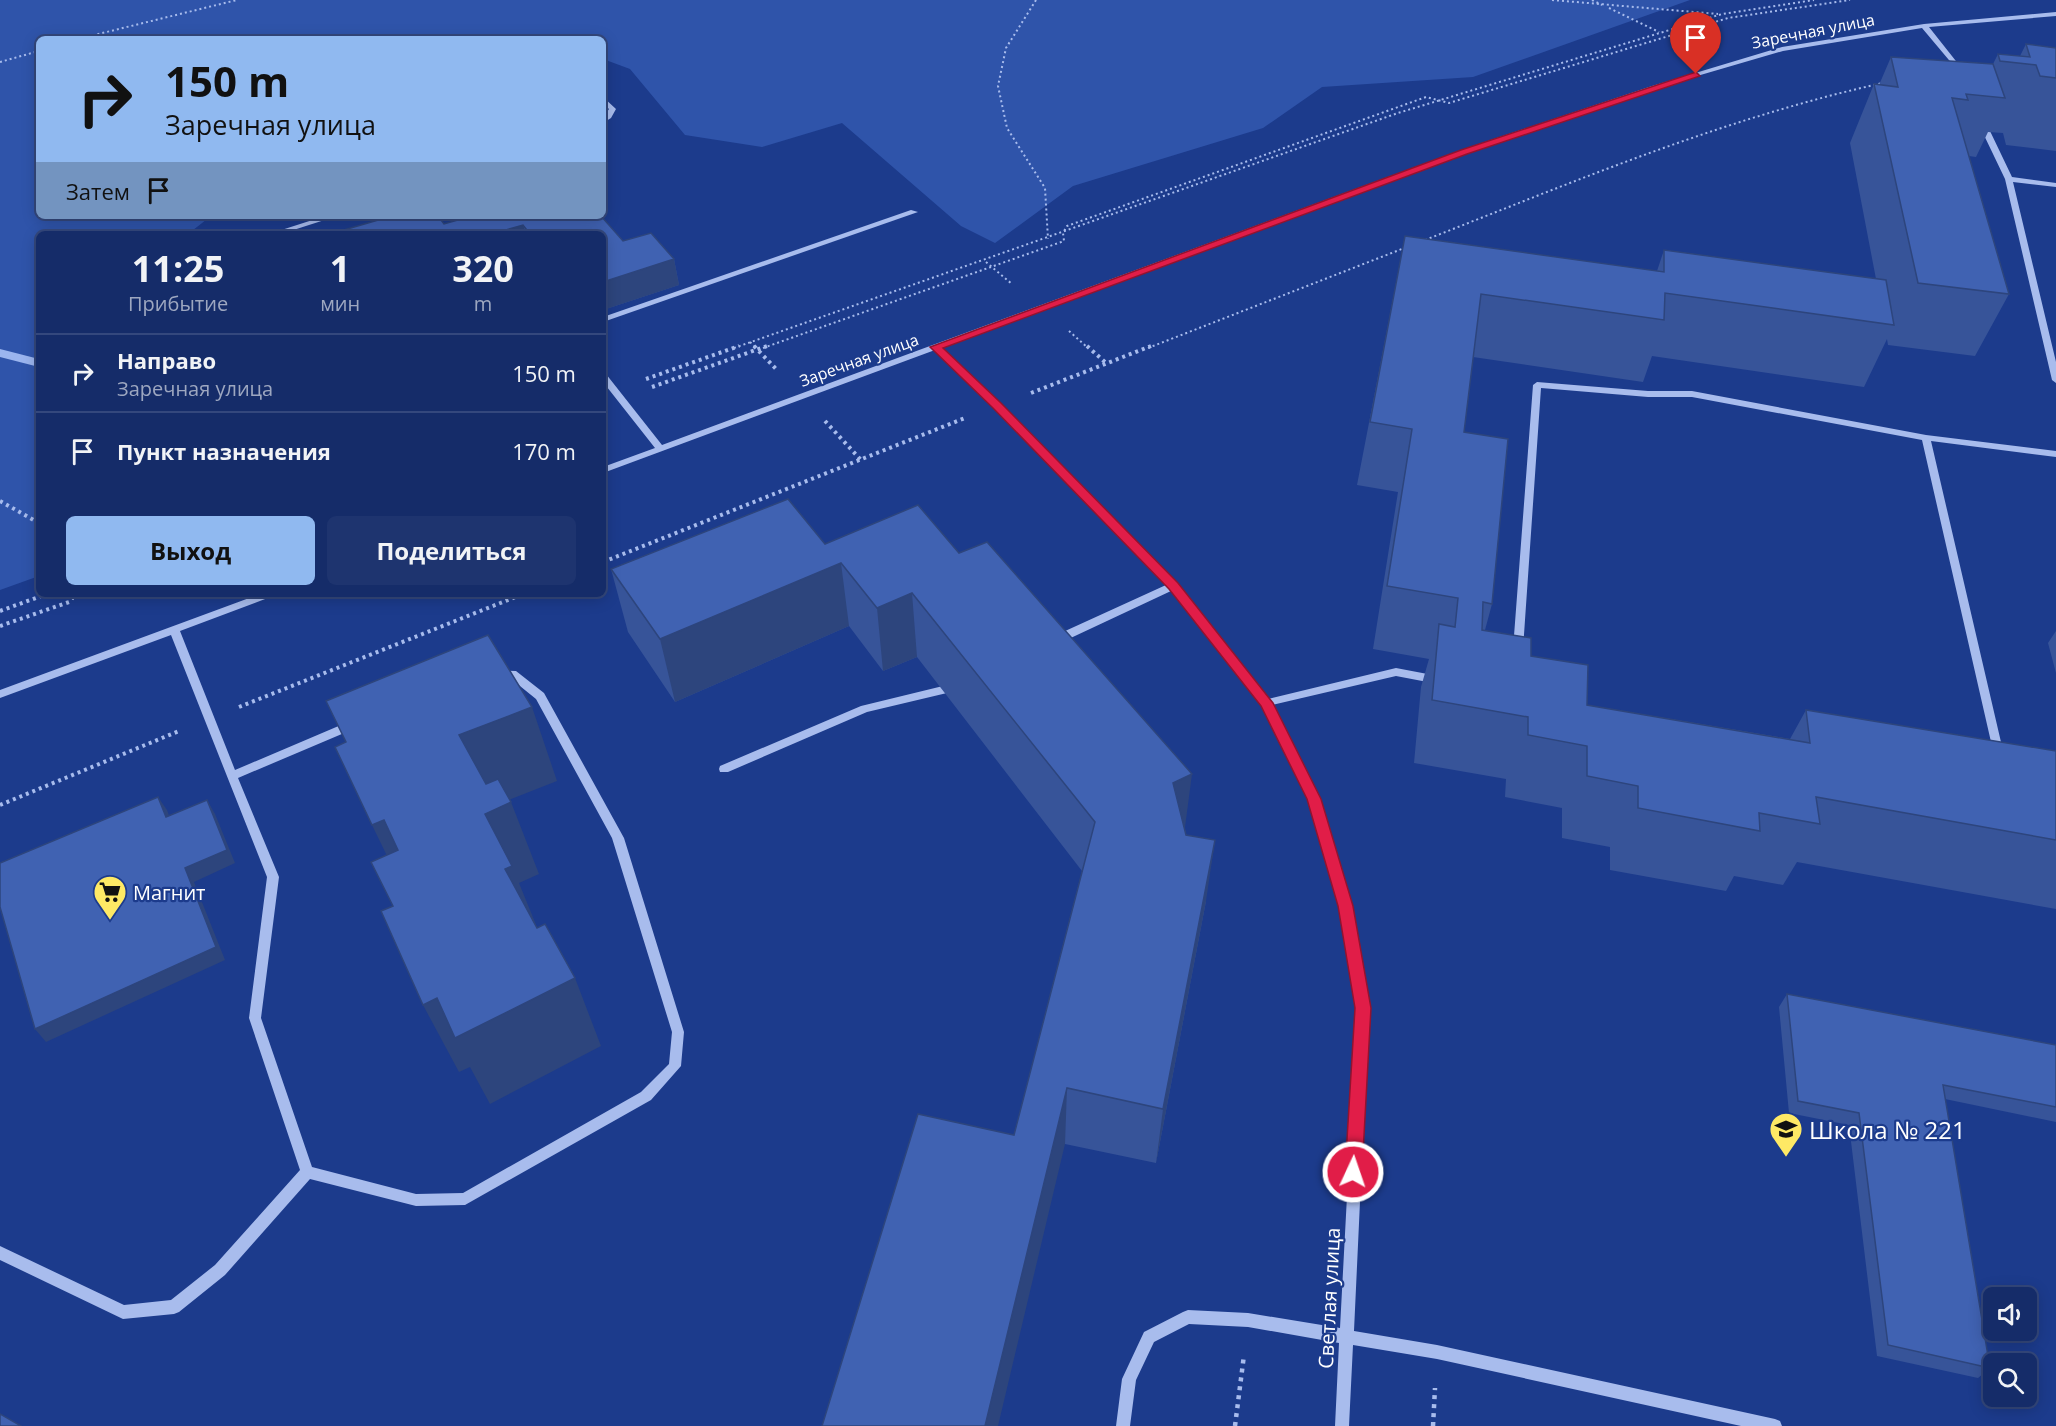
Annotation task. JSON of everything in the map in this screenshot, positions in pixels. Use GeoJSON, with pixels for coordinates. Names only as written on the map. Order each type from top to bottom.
{"type":"FeatureCollection","features":[{"type":"Feature","properties":{"kind":"street","name":"Заречная улица"},"geometry":{"type":"LineString","coordinates":[[606,469],[1464,152],[1654,87],[1782,49],[1924,26],[2056,14]]}},
{"type":"Feature","properties":{"kind":"street"},"geometry":{"type":"LineString","coordinates":[[1924,26],[1965,79]]}},
{"type":"Feature","properties":{"kind":"street"},"geometry":{"type":"LineString","coordinates":[[606,102],[613,109],[606,119]]}},
{"type":"Feature","properties":{"kind":"street"},"geometry":{"type":"LineString","coordinates":[[1986,131],[2009,180],[2056,380]]}},
{"type":"Feature","properties":{"kind":"street"},"geometry":{"type":"LineString","coordinates":[[2009,180],[2056,185]]}},
{"type":"Feature","properties":{"kind":"street"},"geometry":{"type":"LineString","coordinates":[[606,319],[914,212]]}},
{"type":"Feature","properties":{"kind":"street"},"geometry":{"type":"LineString","coordinates":[[283,231],[323,219]]}},
{"type":"Feature","properties":{"kind":"street","name":"Светлая улица"},"geometry":{"type":"LineString","coordinates":[[936,347],[997,405],[1173,586],[1266,703],[1314,799],[1346,906],[1363,1008],[1344,1337],[1342,1426]]}},
{"type":"Feature","properties":{"kind":"street"},"geometry":{"type":"LineString","coordinates":[[606,380],[661,449]]}},
{"type":"Feature","properties":{"kind":"street"},"geometry":{"type":"LineString","coordinates":[[1517,659],[1537,385],[1648,394],[1692,394],[1926,438],[2056,454]]}},
{"type":"Feature","properties":{"kind":"street"},"geometry":{"type":"LineString","coordinates":[[1926,438],[2001,762],[1996,769]]}},
{"type":"Feature","properties":{"kind":"street"},"geometry":{"type":"LineString","coordinates":[[1050,643],[1173,586]]}},
{"type":"Feature","properties":{"kind":"street"},"geometry":{"type":"LineString","coordinates":[[0,694],[262,597]]}},
{"type":"Feature","properties":{"kind":"street"},"geometry":{"type":"LineString","coordinates":[[174,630],[273,877],[255,1018],[307,1172]]}},
{"type":"Feature","properties":{"kind":"street"},"geometry":{"type":"LineString","coordinates":[[1266,703],[1396,672],[1438,680]]}},
{"type":"Feature","properties":{"kind":"street"},"geometry":{"type":"LineString","coordinates":[[307,1172],[416,1200],[465,1199],[646,1096],[675,1066],[678,1032],[618,838],[540,696],[512,674],[484,673]]}},
{"type":"Feature","properties":{"kind":"street"},"geometry":{"type":"LineString","coordinates":[[724,769],[866,709],[943,690]]}},
{"type":"Feature","properties":{"kind":"street"},"geometry":{"type":"LineString","coordinates":[[232,776],[364,720]]}},
{"type":"Feature","properties":{"kind":"street"},"geometry":{"type":"LineString","coordinates":[[0,1253],[123,1312],[174,1307],[220,1270],[307,1172]]}},
{"type":"Feature","properties":{"kind":"street"},"geometry":{"type":"LineString","coordinates":[[1123,1426],[1129,1379],[1149,1337],[1188,1317],[1248,1320],[1437,1352],[1775,1426]]}},
{"type":"Feature","properties":{"kind":"path"},"geometry":{"type":"LineString","coordinates":[[90,36],[237,0]]}},
{"type":"Feature","properties":{"kind":"path"},"geometry":{"type":"LineString","coordinates":[[1036,0],[1006,48],[998,86],[1007,128],[1045,188],[1048,239]]}},
{"type":"Feature","properties":{"kind":"path"},"geometry":{"type":"LineString","coordinates":[[1552,0],[1722,14]]}},
{"type":"Feature","properties":{"kind":"path"},"geometry":{"type":"LineString","coordinates":[[1592,0],[1660,32]]}},
{"type":"Feature","properties":{"kind":"path"},"geometry":{"type":"LineString","coordinates":[[618,395],[1063,233],[1439,100],[1722,14],[1814,0]]}},
{"type":"Feature","properties":{"kind":"path"},"geometry":{"type":"LineString","coordinates":[[618,395],[1064,241],[1063,233],[1067,226],[1426,97],[1449,103],[1728,18],[1850,0]]}},
{"type":"Feature","properties":{"kind":"path"},"geometry":{"type":"LineString","coordinates":[[0,62],[36,52]]}},
{"type":"Feature","properties":{"kind":"path"},"geometry":{"type":"LineString","coordinates":[[606,561],[997,405],[1638,158],[1781,106],[1889,82]]}},
{"type":"Feature","properties":{"kind":"path"},"geometry":{"type":"LineString","coordinates":[[0,501],[36,521]]}},
{"type":"Feature","properties":{"kind":"path"},"geometry":{"type":"LineString","coordinates":[[0,611],[39,597]]}},
{"type":"Feature","properties":{"kind":"path"},"geometry":{"type":"LineString","coordinates":[[0,626],[69,602],[73,597]]}},
{"type":"Feature","properties":{"kind":"path"},"geometry":{"type":"LineString","coordinates":[[0,805],[208,719],[515,597]]}},
{"type":"Feature","properties":{"kind":"path"},"geometry":{"type":"LineString","coordinates":[[1235,1426],[1248,1320]]}},
{"type":"Feature","properties":{"kind":"shaded area"},"geometry":{"type":"Polygon","coordinates":[[[0,0],[1690,0],[1473,77],[1322,87],[1263,128],[1073,186],[995,243],[961,226],[842,123],[762,147],[685,135],[630,69],[606,60],[606,36],[36,36],[36,219],[207,219],[192,231],[36,231],[36,577],[0,590],[0,0]]]}},
{"type":"Feature","properties":{"kind":"building"},"geometry":{"type":"Polygon","coordinates":[[[2026,44],[2056,48],[2056,78],[2040,76],[2036,65],[2000,61],[1998,54],[2030,57],[2026,44]]]}},
{"type":"Feature","properties":{"kind":"building"},"geometry":{"type":"Polygon","coordinates":[[[1891,57],[1993,64],[2005,98],[1966,94],[1968,100],[1952,98],[2009,294],[1918,283],[1874,84],[1898,87],[1891,57]]]}},
{"type":"Feature","properties":{"kind":"building"},"geometry":{"type":"Polygon","coordinates":[[[382,219],[440,219],[444,224],[462,219],[604,219],[623,241],[651,233],[674,259],[606,281],[606,231],[528,231],[523,225],[502,231],[340,231],[382,219]]]}},
{"type":"Feature","properties":{"kind":"building"},"geometry":{"type":"Polygon","coordinates":[[[1405,236],[1664,272],[1664,250],[1886,280],[1894,325],[1665,293],[1664,320],[1481,294],[1464,432],[1508,439],[1492,604],[1483,602],[1482,630],[1531,638],[1531,656],[1588,665],[1587,705],[1810,743],[1806,710],[2056,751],[2056,840],[1816,797],[1820,824],[1759,813],[1760,831],[1638,808],[1638,786],[1587,776],[1587,746],[1528,735],[1528,717],[1432,700],[1439,624],[1455,627],[1458,598],[1387,586],[1412,429],[1370,422],[1405,236]]]}},
{"type":"Feature","properties":{"kind":"building"},"geometry":{"type":"Polygon","coordinates":[[[788,499],[825,544],[918,505],[959,553],[987,542],[1192,774],[1173,783],[1186,835],[1215,840],[1163,1109],[1067,1088],[985,1426],[822,1426],[918,1114],[1014,1135],[1095,822],[912,593],[877,608],[841,563],[660,639],[611,569],[788,499]]]}},
{"type":"Feature","properties":{"kind":"building"},"geometry":{"type":"Polygon","coordinates":[[[488,635],[532,707],[459,735],[486,784],[498,779],[511,802],[485,814],[512,866],[505,869],[537,928],[545,924],[575,978],[455,1038],[437,998],[423,1005],[381,911],[393,906],[371,862],[398,850],[384,820],[372,825],[335,747],[346,742],[326,701],[488,635]]]}},
{"type":"Feature","properties":{"kind":"building","name":"Магнит"},"geometry":{"type":"Polygon","coordinates":[[[158,797],[166,817],[207,800],[227,850],[185,868],[216,947],[35,1029],[0,907],[0,863],[158,797]]]}},
{"type":"Feature","properties":{"kind":"building"},"geometry":{"type":"Polygon","coordinates":[[[1787,994],[2056,1045],[2056,1107],[1943,1085],[1983,1326],[1983,1341],[1986,1341],[1988,1353],[1983,1353],[1983,1366],[1888,1345],[1859,1113],[1798,1101],[1787,994]]]}},
{"type":"Feature","properties":{"kind":"building"},"geometry":{"type":"Polygon","coordinates":[[[0,1414],[21,1426],[0,1426],[0,1414]]]}},
{"type":"Feature","properties":{"kind":"waterway"},"geometry":{"type":"LineString","coordinates":[[0,353],[36,362]]}},
{"type":"Feature","properties":{"kind":"place","name":"Магнит"},"geometry":{"type":"Point","coordinates":[110,921]}},
{"type":"Feature","properties":{"kind":"place","name":"Школа № 221"},"geometry":{"type":"Point","coordinates":[1786,1158]}},
{"type":"Feature","properties":{"kind":"route"},"geometry":{"type":"LineString","coordinates":[[1353,1172],[1363,1008],[1346,906],[1314,799],[1266,703],[1173,586],[997,405],[936,347],[1464,152],[1696,74]]}}]}
